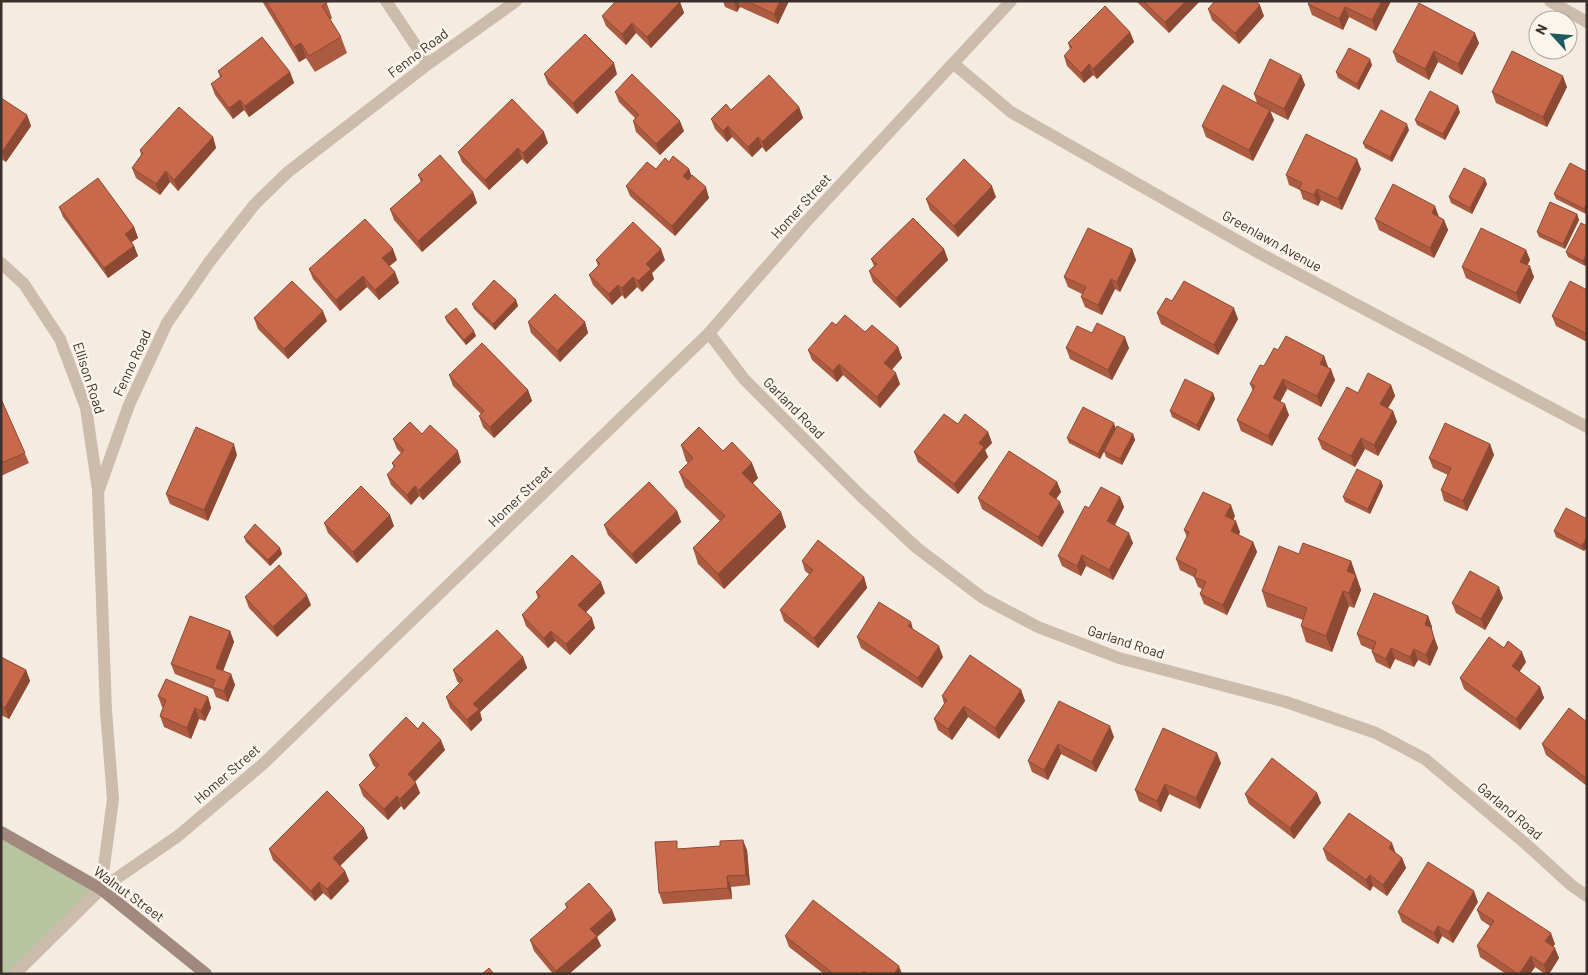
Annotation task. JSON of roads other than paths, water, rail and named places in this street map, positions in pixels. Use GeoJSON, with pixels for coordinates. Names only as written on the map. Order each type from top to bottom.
{"type":"FeatureCollection","features":[{"type":"Feature","properties":{"kind":"main road","name":"Walnut Street"},"geometry":{"type":"LineString","coordinates":[[1,832],[101,889],[206,974]]}},
{"type":"Feature","properties":{"kind":"street"},"geometry":{"type":"LineString","coordinates":[[386,1],[428,64]]}},
{"type":"Feature","properties":{"kind":"street","name":"Fenno Road"},"geometry":{"type":"LineString","coordinates":[[101,889],[113,799],[106,711],[98,492],[129,404],[167,323],[210,260],[255,204],[288,172],[428,64],[516,1]]}},
{"type":"Feature","properties":{"kind":"street","name":"Homer Street"},"geometry":{"type":"LineString","coordinates":[[15,974],[101,889],[173,840],[263,764],[709,334],[805,223],[1011,1]]}},
{"type":"Feature","properties":{"kind":"street"},"geometry":{"type":"LineString","coordinates":[[1550,1],[1587,22]]}},
{"type":"Feature","properties":{"kind":"street","name":"Greenlawn Avenue"},"geometry":{"type":"LineString","coordinates":[[954,64],[1011,112],[1260,253],[1587,427]]}},
{"type":"Feature","properties":{"kind":"street","name":"Ellison Road"},"geometry":{"type":"LineString","coordinates":[[1,263],[24,284],[60,339],[86,408],[98,492]]}},
{"type":"Feature","properties":{"kind":"street","name":"Garland Road"},"geometry":{"type":"LineString","coordinates":[[709,334],[744,379],[862,497],[917,548],[983,598],[1038,627],[1119,658],[1286,702],[1376,733],[1425,759],[1526,844],[1571,885],[1587,896]]}}]}
